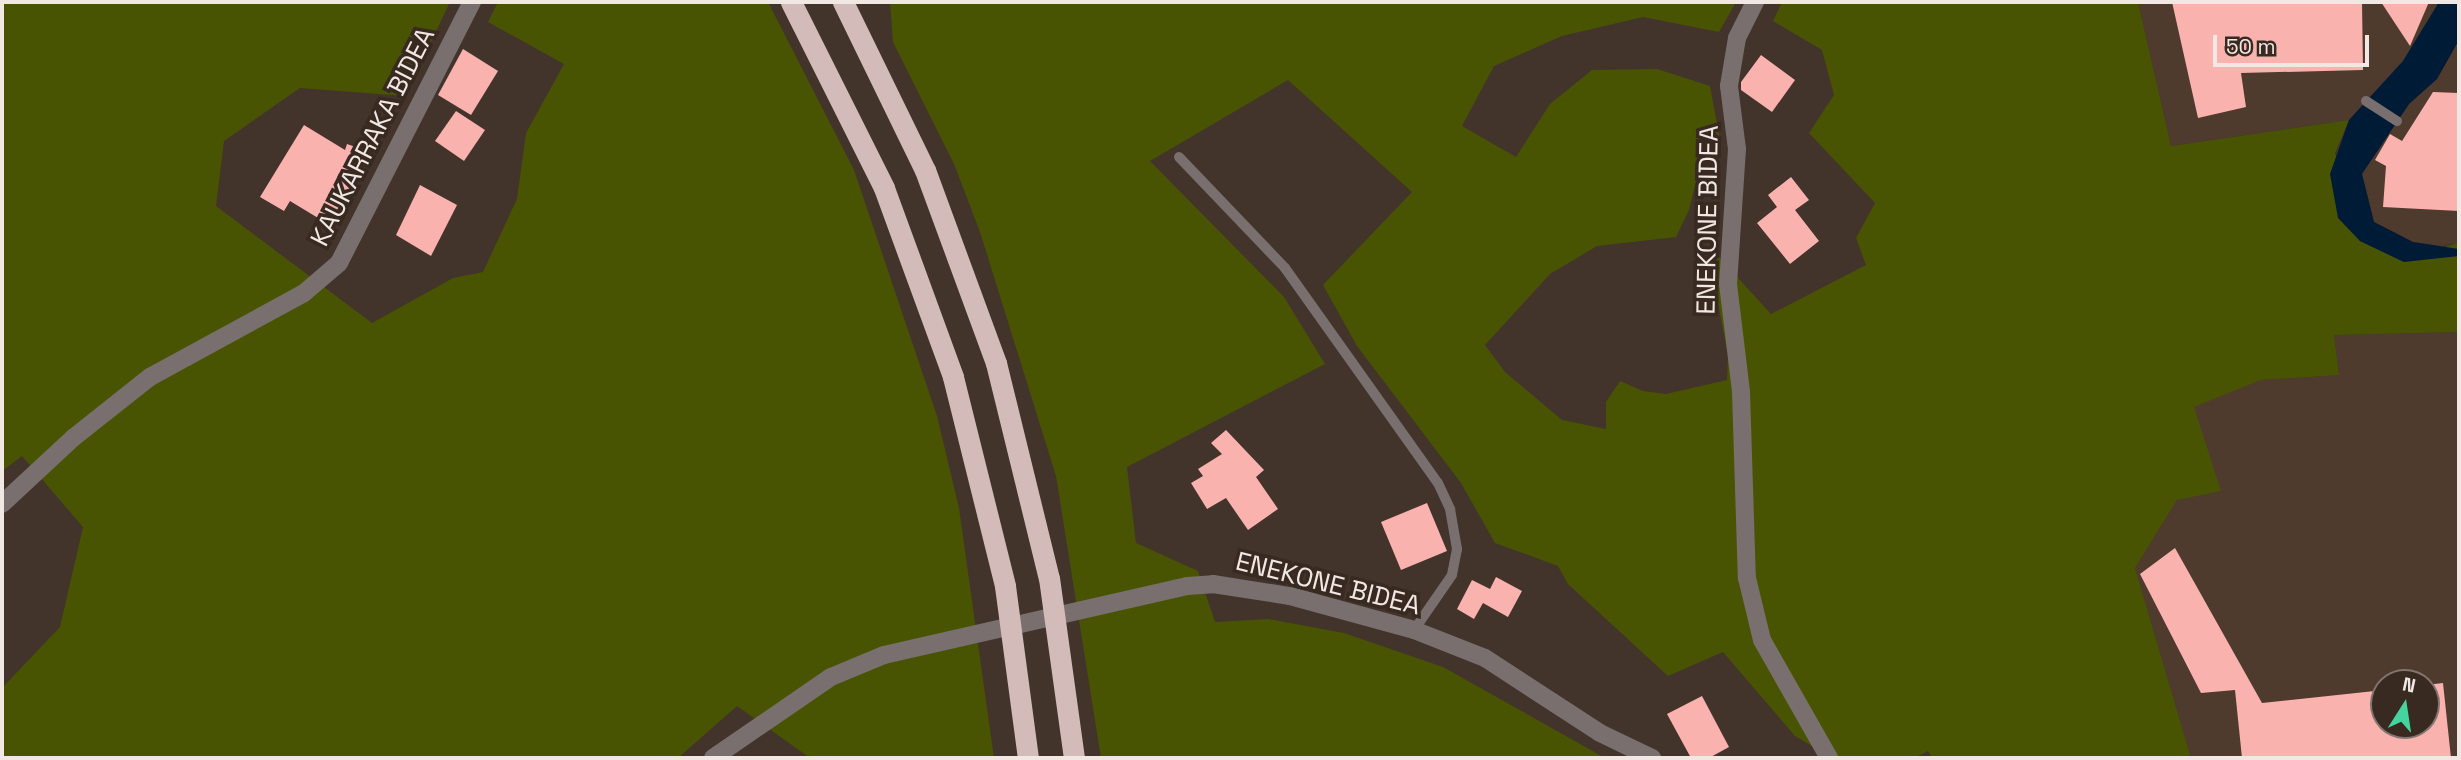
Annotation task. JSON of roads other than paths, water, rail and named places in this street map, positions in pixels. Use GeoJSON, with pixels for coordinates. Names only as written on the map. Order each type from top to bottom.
{"type":"FeatureCollection","features":[{"type":"Feature","properties":{"kind":"highway"},"geometry":{"type":"LineString","coordinates":[[791,2],[884,188],[953,377],[1005,586],[1028,758]]}},
{"type":"Feature","properties":{"kind":"highway"},"geometry":{"type":"LineString","coordinates":[[843,2],[925,170],[996,363],[1045,554],[1074,758]]}},
{"type":"Feature","properties":{"kind":"street","name":"KAUKARRAKA BIDEA"},"geometry":{"type":"LineString","coordinates":[[2,504],[73,438],[150,377],[304,293],[339,263],[472,2]]}},
{"type":"Feature","properties":{"kind":"street","name":"ENEKONE BIDEA"},"geometry":{"type":"LineString","coordinates":[[1755,2],[1737,38],[1730,86],[1737,149],[1728,284],[1741,392],[1747,578],[1762,640],[1829,758]]}},
{"type":"Feature","properties":{"kind":"street","name":"ENEKONE BIDEA"},"geometry":{"type":"LineString","coordinates":[[713,758],[831,677],[884,655],[1187,586],[1227,585],[1290,596],[1414,631],[1485,658],[1600,733],[1652,758]]}},
{"type":"Feature","properties":{"kind":"lane"},"geometry":{"type":"LineString","coordinates":[[2365,101],[2397,121]]}},
{"type":"Feature","properties":{"kind":"lane"},"geometry":{"type":"LineString","coordinates":[[1179,157],[1285,268],[1438,483],[1450,509],[1457,549],[1452,575],[1414,631]]}},
{"type":"Feature","properties":{"kind":"water"},"geometry":{"type":"Polygon","coordinates":[[[2439,2],[2459,2],[2459,40],[2437,79],[2409,104],[2362,174],[2374,222],[2413,242],[2459,249],[2459,256],[2404,262],[2360,241],[2338,218],[2330,174],[2349,120],[2403,61],[2439,2]]]}}]}
